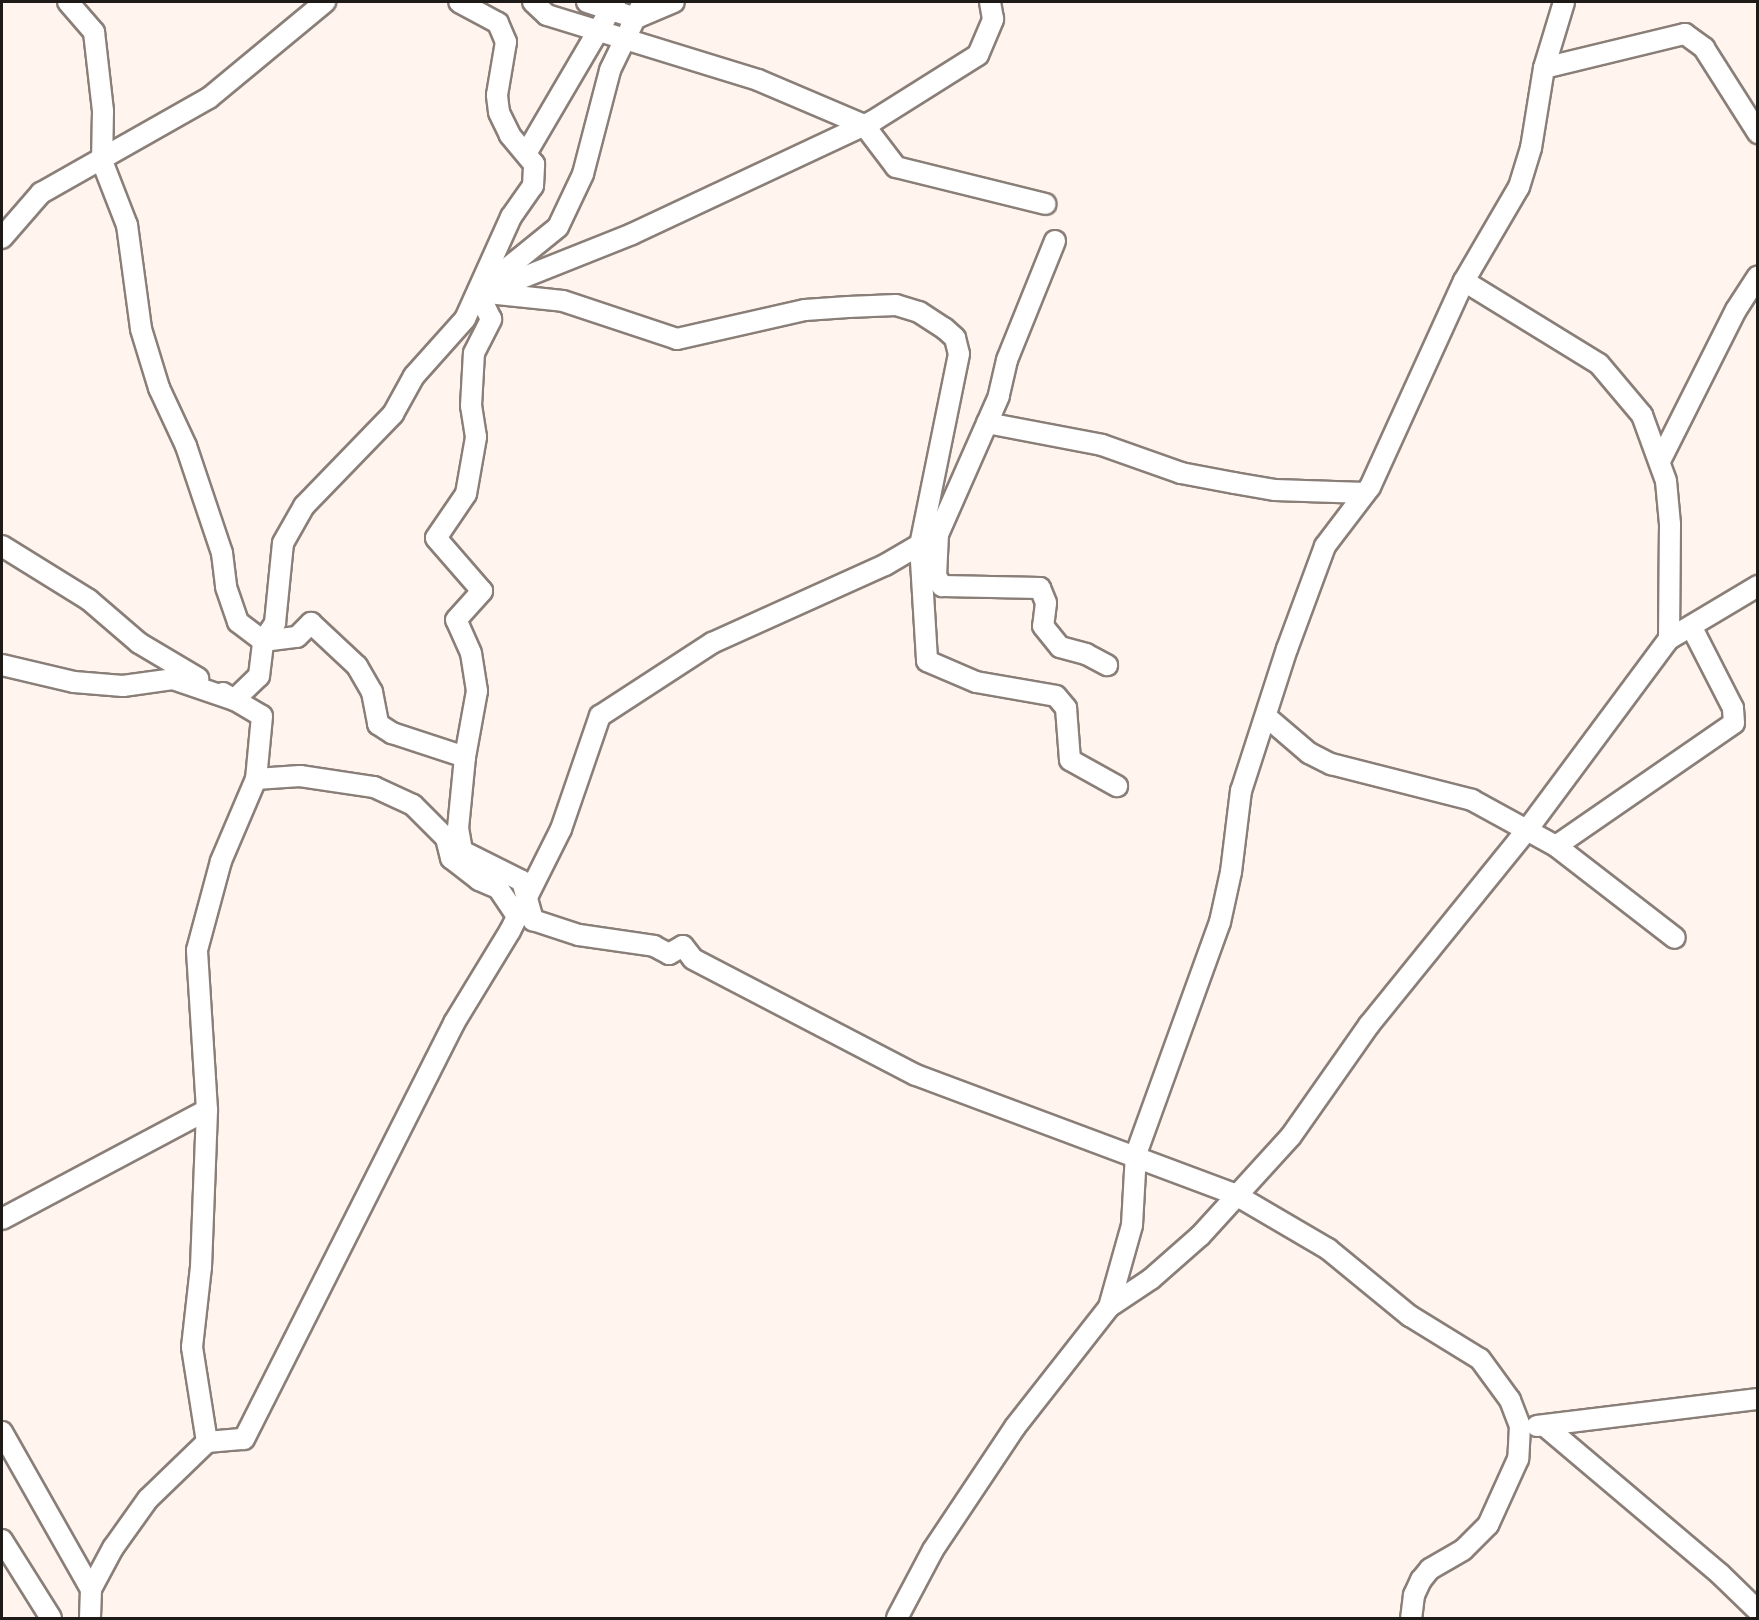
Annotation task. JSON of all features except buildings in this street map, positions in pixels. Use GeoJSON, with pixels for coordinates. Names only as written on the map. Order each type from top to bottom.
{"type":"FeatureCollection","features":[{"type":"Feature","properties":{"kind":"street"},"geometry":{"type":"LineString","coordinates":[[68,2],[94,32],[103,111],[102,161],[127,225],[141,329],[159,388],[186,446],[222,553],[226,587],[238,622],[262,641],[297,637],[311,623],[357,666],[372,692],[378,724],[392,733],[465,757]]}},
{"type":"Feature","properties":{"kind":"street"},"geometry":{"type":"LineString","coordinates":[[2,237],[41,193],[102,161],[210,98],[325,2]]}},
{"type":"Feature","properties":{"kind":"street"},"geometry":{"type":"LineString","coordinates":[[234,700],[259,676],[262,641],[274,623],[283,543],[304,506],[340,472],[363,441],[393,414],[414,376],[465,319],[481,293],[511,217],[533,186],[534,164],[510,135],[499,112],[497,95],[506,42],[498,23],[485,8],[459,2]]}},
{"type":"Feature","properties":{"kind":"street"},"geometry":{"type":"LineString","coordinates":[[533,2],[547,15],[625,42],[758,80],[864,125],[896,167],[1046,204]]}},
{"type":"Feature","properties":{"kind":"street"},"geometry":{"type":"LineString","coordinates":[[587,2],[639,10],[674,2]]}},
{"type":"Feature","properties":{"kind":"street"},"geometry":{"type":"LineString","coordinates":[[481,293],[632,234],[864,125],[978,55],[993,19],[990,2]]}},
{"type":"Feature","properties":{"kind":"street"},"geometry":{"type":"LineString","coordinates":[[1110,1308],[1132,1225],[1136,1154],[1220,922],[1231,872],[1241,791],[1268,718],[1287,649],[1325,546],[1365,493],[1464,281],[1519,187],[1531,148],[1544,68],[1564,2]]}},
{"type":"Feature","properties":{"kind":"street"},"geometry":{"type":"LineString","coordinates":[[526,152],[613,6]]}},
{"type":"Feature","properties":{"kind":"street"},"geometry":{"type":"LineString","coordinates":[[481,293],[558,227],[583,174],[610,70],[639,10]]}},
{"type":"Feature","properties":{"kind":"street"},"geometry":{"type":"LineString","coordinates":[[1544,68],[1685,34],[1704,48],[1758,133]]}},
{"type":"Feature","properties":{"kind":"street"},"geometry":{"type":"LineString","coordinates":[[1055,241],[1007,360],[999,396],[938,534],[935,558],[936,576],[942,586],[1040,588],[1046,603],[1042,626],[1060,647],[1086,654],[1107,665]]}},
{"type":"Feature","properties":{"kind":"street"},"geometry":{"type":"LineString","coordinates":[[1661,459],[1736,310],[1758,276]]}},
{"type":"Feature","properties":{"kind":"street"},"geometry":{"type":"LineString","coordinates":[[1464,281],[1599,364],[1642,415],[1661,459],[1670,524],[1669,639]]}},
{"type":"Feature","properties":{"kind":"street"},"geometry":{"type":"LineString","coordinates":[[481,293],[563,301],[677,339],[805,310],[896,306],[919,312],[955,338],[959,354],[920,545],[927,661],[976,682],[1056,696],[1066,708],[1070,760],[1117,786]]}},
{"type":"Feature","properties":{"kind":"street"},"geometry":{"type":"LineString","coordinates":[[481,293],[491,319],[474,353],[471,406],[476,437],[466,494],[436,538],[483,591],[456,620],[471,653],[477,691],[465,757],[458,828],[462,851],[522,881],[522,909]]}},
{"type":"Feature","properties":{"kind":"street"},"geometry":{"type":"LineString","coordinates":[[987,423],[1102,445],[1181,473],[1234,483],[1275,490],[1365,493]]}},
{"type":"Feature","properties":{"kind":"street"},"geometry":{"type":"LineString","coordinates":[[90,1618],[91,1589],[113,1548],[148,1499],[207,1442],[244,1439],[454,1023],[522,909],[561,829],[600,716],[712,644],[885,566],[938,534]]}},
{"type":"Feature","properties":{"kind":"street"},"geometry":{"type":"LineString","coordinates":[[2,546],[89,600],[139,643],[262,716],[256,779],[221,861],[197,950],[207,1110],[201,1267],[192,1347],[207,1442]]}},
{"type":"Feature","properties":{"kind":"street"},"geometry":{"type":"LineString","coordinates":[[897,1618],[933,1550],[1015,1427],[1110,1308],[1151,1279],[1200,1236],[1234,1194],[1296,1128],[1369,1025],[1527,830],[1669,639],[1758,586]]}},
{"type":"Feature","properties":{"kind":"street"},"geometry":{"type":"LineString","coordinates":[[1556,846],[1734,723],[1733,708],[1691,626]]}},
{"type":"Feature","properties":{"kind":"street"},"geometry":{"type":"LineString","coordinates":[[2,665],[74,682],[123,686],[173,678],[234,700]]}},
{"type":"Feature","properties":{"kind":"street"},"geometry":{"type":"LineString","coordinates":[[1268,718],[1309,753],[1330,764],[1457,795],[1527,830],[1556,846],[1675,938]]}},
{"type":"Feature","properties":{"kind":"street"},"geometry":{"type":"LineString","coordinates":[[256,779],[300,776],[374,787],[413,805],[446,838],[451,858],[479,880],[498,888],[533,921],[579,935],[654,946],[669,954],[682,946],[693,959],[916,1075],[1136,1154],[1234,1194],[1328,1249],[1410,1316],[1480,1359],[1510,1400],[1520,1426],[1518,1459],[1488,1525],[1463,1550],[1430,1569],[1421,1580],[1414,1595],[1412,1618]]}},
{"type":"Feature","properties":{"kind":"street"},"geometry":{"type":"LineString","coordinates":[[2,1219],[207,1110]]}},
{"type":"Feature","properties":{"kind":"street"},"geometry":{"type":"LineString","coordinates":[[1520,1426],[1545,1425],[1758,1399]]}},
{"type":"Feature","properties":{"kind":"street"},"geometry":{"type":"LineString","coordinates":[[1545,1425],[1720,1574],[1758,1611]]}},
{"type":"Feature","properties":{"kind":"street"},"geometry":{"type":"LineString","coordinates":[[2,1432],[91,1589]]}},
{"type":"Feature","properties":{"kind":"street"},"geometry":{"type":"LineString","coordinates":[[2,1540],[51,1618]]}}]}
